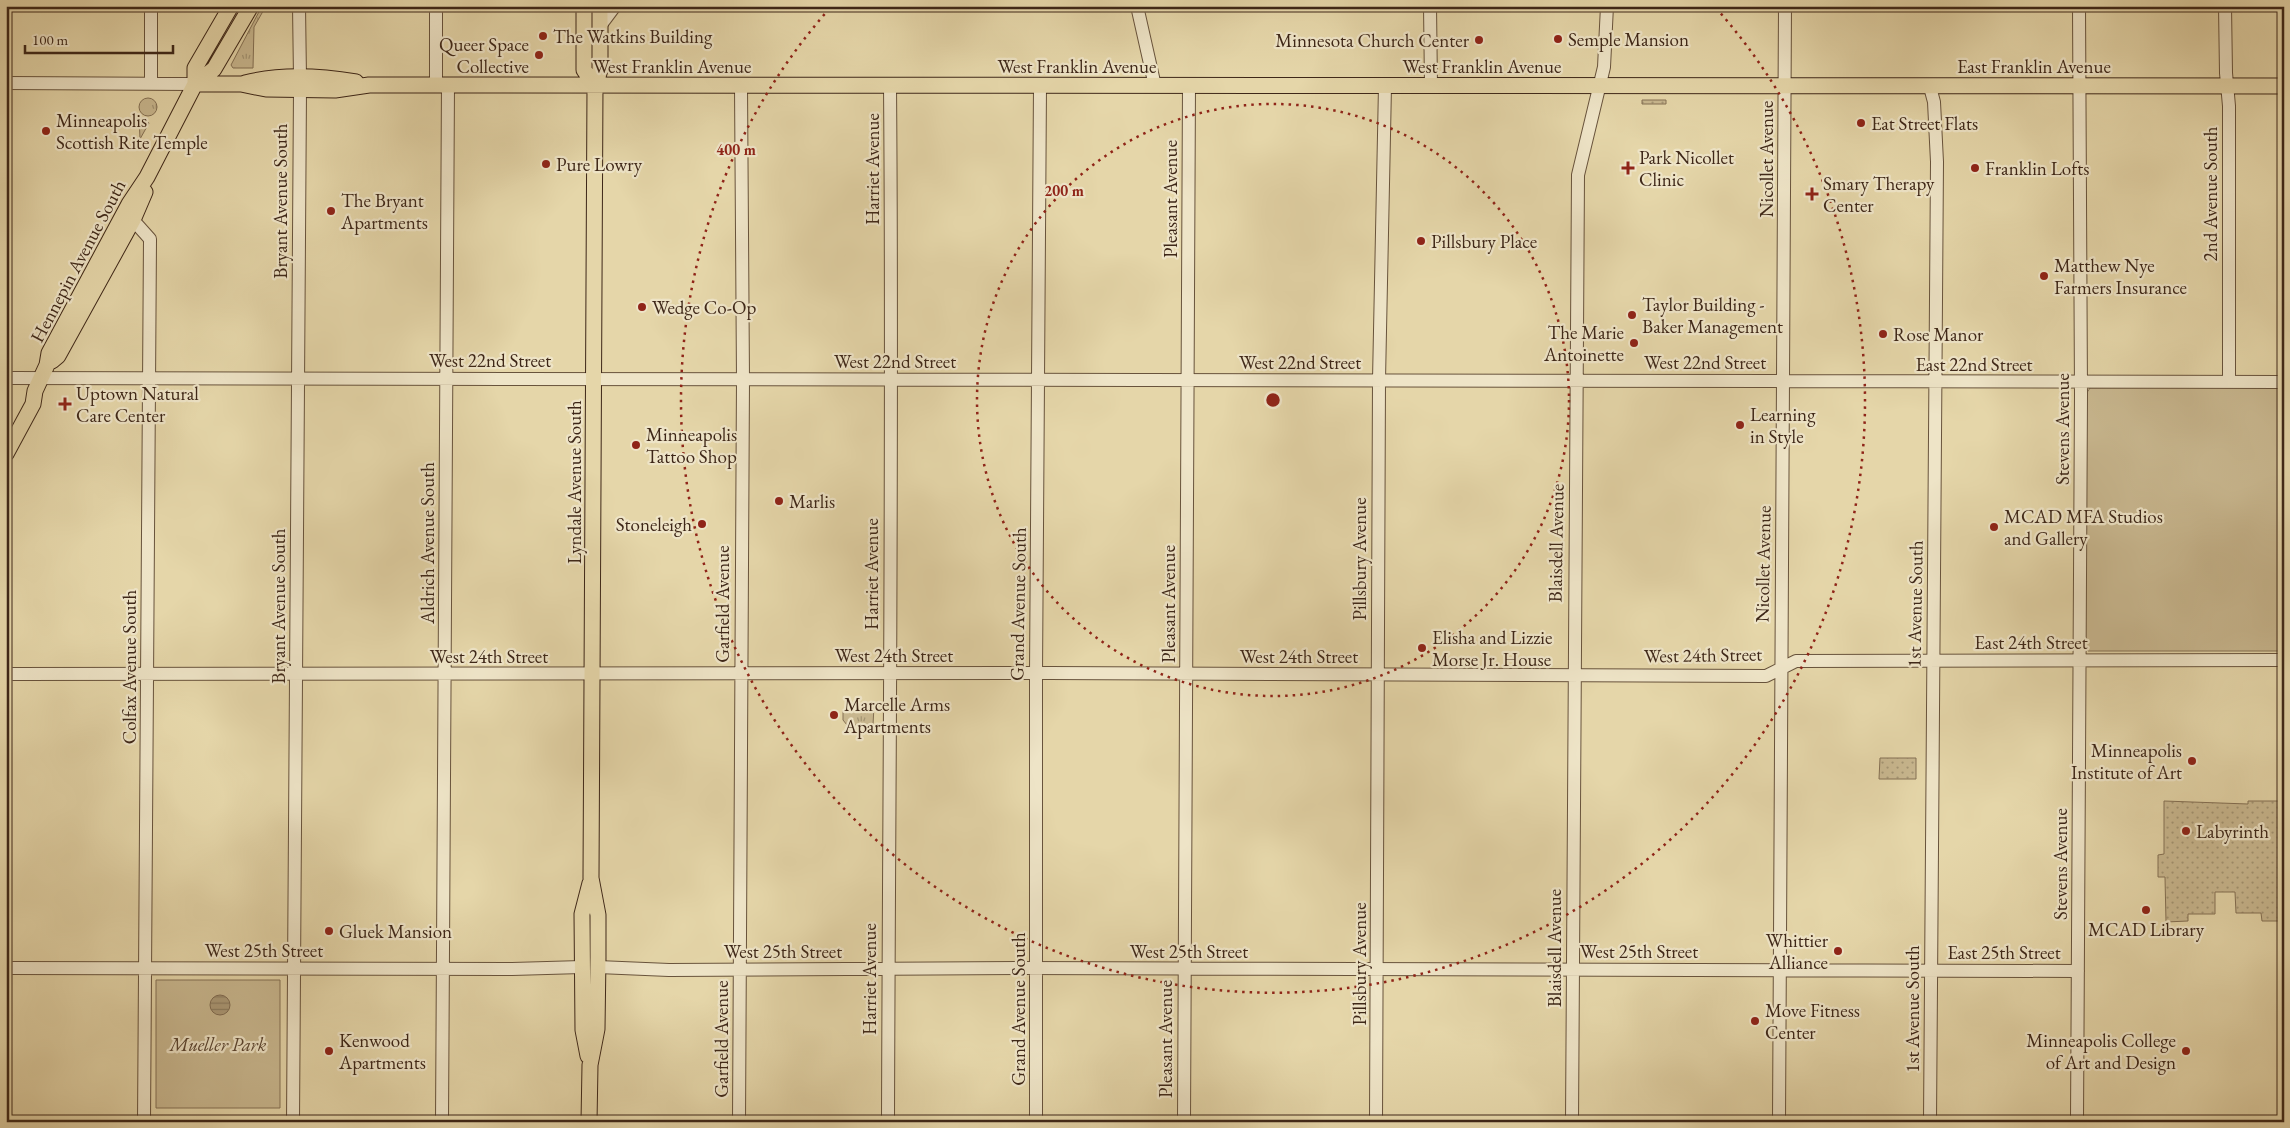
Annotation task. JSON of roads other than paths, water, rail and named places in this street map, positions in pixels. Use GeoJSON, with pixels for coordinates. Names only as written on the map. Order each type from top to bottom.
{"type":"FeatureCollection","features":[{"type":"Feature","properties":{"kind":"main road","name":"Hennepin Avenue South"},"geometry":{"type":"LineString","coordinates":[[195,84],[195,68],[231,6]]}},
{"type":"Feature","properties":{"kind":"main road","name":"Hennepin Avenue South"},"geometry":{"type":"LineString","coordinates":[[6,454],[33,404],[49,353],[85,284],[137,190],[147,177],[195,84],[214,69],[251,6]]}},
{"type":"Feature","properties":{"kind":"main road"},"geometry":{"type":"LineString","coordinates":[[584,6],[584,70],[595,86]]}},
{"type":"Feature","properties":{"kind":"main road","name":"Lyndale Avenue South"},"geometry":{"type":"LineString","coordinates":[[589,1122],[590,1065],[583,1030],[590,967],[582,914],[592,878],[595,86],[600,70],[600,6]]}},
{"type":"Feature","properties":{"kind":"main road","name":"West Franklin Avenue"},"geometry":{"type":"LineString","coordinates":[[195,84],[241,84],[266,89],[300,84],[335,90],[368,85],[1785,86]]}},
{"type":"Feature","properties":{"kind":"main road","name":"East Franklin Avenue"},"geometry":{"type":"LineString","coordinates":[[1785,86],[2284,86]]}},
{"type":"Feature","properties":{"kind":"main road","name":"Hennepin Avenue South"},"geometry":{"type":"LineString","coordinates":[[6,434],[24,402],[58,356],[133,220],[145,195],[147,177]]}},
{"type":"Feature","properties":{"kind":"street"},"geometry":{"type":"LineString","coordinates":[[151,6],[151,84]]}},
{"type":"Feature","properties":{"kind":"street","name":"Bryant Avenue South"},"geometry":{"type":"LineString","coordinates":[[293,1122],[297,674],[299,6]]}},
{"type":"Feature","properties":{"kind":"street","name":"Aldrich Avenue South"},"geometry":{"type":"LineString","coordinates":[[436,6],[442,85],[447,379],[442,1122]]}},
{"type":"Feature","properties":{"kind":"street"},"geometry":{"type":"LineString","coordinates":[[600,26],[614,6]]}},
{"type":"Feature","properties":{"kind":"street"},"geometry":{"type":"LineString","coordinates":[[1137,6],[1155,86]]}},
{"type":"Feature","properties":{"kind":"street"},"geometry":{"type":"LineString","coordinates":[[1430,6],[1431,86]]}},
{"type":"Feature","properties":{"kind":"street","name":"Blaisdell Avenue"},"geometry":{"type":"LineString","coordinates":[[1572,1122],[1578,174],[1598,86],[1604,68],[1607,6]]}},
{"type":"Feature","properties":{"kind":"street","name":"Nicollet Avenue"},"geometry":{"type":"LineString","coordinates":[[1779,1122],[1785,6]]}},
{"type":"Feature","properties":{"kind":"street","name":"Stevens Avenue"},"geometry":{"type":"LineString","coordinates":[[2078,1122],[2081,383],[2080,6]]}},
{"type":"Feature","properties":{"kind":"street","name":"2nd Avenue South"},"geometry":{"type":"LineString","coordinates":[[2225,6],[2226,86],[2229,106],[2229,382]]}},
{"type":"Feature","properties":{"kind":"street","name":"West Franklin Avenue"},"geometry":{"type":"LineString","coordinates":[[6,83],[195,84]]}},
{"type":"Feature","properties":{"kind":"street","name":"Garfield Avenue"},"geometry":{"type":"LineString","coordinates":[[739,1122],[743,379],[742,86]]}},
{"type":"Feature","properties":{"kind":"street","name":"Harriet Avenue"},"geometry":{"type":"LineString","coordinates":[[888,1122],[887,969],[891,380],[890,86]]}},
{"type":"Feature","properties":{"kind":"street","name":"Grand Avenue South"},"geometry":{"type":"LineString","coordinates":[[1036,1122],[1036,673],[1040,86]]}},
{"type":"Feature","properties":{"kind":"street","name":"Pleasant Avenue"},"geometry":{"type":"LineString","coordinates":[[1184,1122],[1189,86]]}},
{"type":"Feature","properties":{"kind":"street","name":"Pillsbury Avenue"},"geometry":{"type":"LineString","coordinates":[[1376,1122],[1378,380],[1385,86]]}},
{"type":"Feature","properties":{"kind":"street","name":"1st Avenue South"},"geometry":{"type":"LineString","coordinates":[[1930,87],[1934,102],[1937,162],[1930,1122]]}},
{"type":"Feature","properties":{"kind":"street","name":"Colfax Avenue South"},"geometry":{"type":"LineString","coordinates":[[133,220],[150,239],[144,1122]]}},
{"type":"Feature","properties":{"kind":"street","name":"West 22nd Street"},"geometry":{"type":"LineString","coordinates":[[6,378],[1039,379],[1188,382],[1577,380],[1784,382]]}},
{"type":"Feature","properties":{"kind":"street","name":"East 22nd Street"},"geometry":{"type":"LineString","coordinates":[[1784,382],[2284,382]]}},
{"type":"Feature","properties":{"kind":"street","name":"East 24th Street"},"geometry":{"type":"LineString","coordinates":[[1780,668],[1796,661],[2284,660]]}},
{"type":"Feature","properties":{"kind":"street","name":"West 24th Street"},"geometry":{"type":"LineString","coordinates":[[6,674],[594,675],[1036,673],[1766,676],[1780,668]]}},
{"type":"Feature","properties":{"kind":"street","name":"West 25th Street"},"geometry":{"type":"LineString","coordinates":[[6,968],[443,969],[590,967],[740,970],[1037,968],[1184,970],[1780,970]]}},
{"type":"Feature","properties":{"kind":"street","name":"East 25th Street"},"geometry":{"type":"LineString","coordinates":[[1780,970],[2078,970]]}},
{"type":"Feature","properties":{"kind":"place","name":"The Watkins Building"},"geometry":{"type":"Point","coordinates":[543,36]}},
{"type":"Feature","properties":{"kind":"place","name":"Semple Mansion"},"geometry":{"type":"Point","coordinates":[1558,39]}},
{"type":"Feature","properties":{"kind":"place","name":"Minnesota Church Center"},"geometry":{"type":"Point","coordinates":[1479,40]}},
{"type":"Feature","properties":{"kind":"place","name":"Queer Space Collective"},"geometry":{"type":"Point","coordinates":[539,55]}},
{"type":"Feature","properties":{"kind":"place","name":"Eat Street Flats"},"geometry":{"type":"Point","coordinates":[1861,123]}},
{"type":"Feature","properties":{"kind":"place","name":"Minneapolis Scottish Rite Temple"},"geometry":{"type":"Point","coordinates":[46,131]}},
{"type":"Feature","properties":{"kind":"place","name":"Pure Lowry"},"geometry":{"type":"Point","coordinates":[546,164]}},
{"type":"Feature","properties":{"kind":"place","name":"Park Nicollet Clinic"},"geometry":{"type":"Point","coordinates":[1628,168]}},
{"type":"Feature","properties":{"kind":"place","name":"Franklin Lofts"},"geometry":{"type":"Point","coordinates":[1975,168]}},
{"type":"Feature","properties":{"kind":"place","name":"Smary Therapy Center"},"geometry":{"type":"Point","coordinates":[1812,194]}},
{"type":"Feature","properties":{"kind":"place","name":"The Bryant Apartments"},"geometry":{"type":"Point","coordinates":[331,211]}},
{"type":"Feature","properties":{"kind":"place","name":"Pillsbury Place"},"geometry":{"type":"Point","coordinates":[1421,241]}},
{"type":"Feature","properties":{"kind":"place","name":"Matthew Nye Farmers Insurance"},"geometry":{"type":"Point","coordinates":[2044,276]}},
{"type":"Feature","properties":{"kind":"place","name":"Wedge Co-Op"},"geometry":{"type":"Point","coordinates":[642,307]}},
{"type":"Feature","properties":{"kind":"place","name":"Taylor Building - Baker Management"},"geometry":{"type":"Point","coordinates":[1632,315]}},
{"type":"Feature","properties":{"kind":"place","name":"Rose Manor"},"geometry":{"type":"Point","coordinates":[1883,334]}},
{"type":"Feature","properties":{"kind":"place","name":"The Marie Antoinette"},"geometry":{"type":"Point","coordinates":[1634,343]}},
{"type":"Feature","properties":{"kind":"place","name":"Uptown Natural Care Center"},"geometry":{"type":"Point","coordinates":[65,404]}},
{"type":"Feature","properties":{"kind":"place","name":"Learning in Style"},"geometry":{"type":"Point","coordinates":[1740,425]}},
{"type":"Feature","properties":{"kind":"place","name":"Minneapolis Tattoo Shop"},"geometry":{"type":"Point","coordinates":[636,445]}},
{"type":"Feature","properties":{"kind":"place","name":"Marlis"},"geometry":{"type":"Point","coordinates":[779,501]}},
{"type":"Feature","properties":{"kind":"place","name":"Stoneleigh"},"geometry":{"type":"Point","coordinates":[702,524]}},
{"type":"Feature","properties":{"kind":"place","name":"MCAD MFA Studios and Gallery"},"geometry":{"type":"Point","coordinates":[1994,527]}},
{"type":"Feature","properties":{"kind":"place","name":"Elisha and Lizzie Morse Jr. House"},"geometry":{"type":"Point","coordinates":[1422,648]}},
{"type":"Feature","properties":{"kind":"place","name":"Marcelle Arms Apartments"},"geometry":{"type":"Point","coordinates":[834,715]}},
{"type":"Feature","properties":{"kind":"place","name":"Minneapolis Institute of Art"},"geometry":{"type":"Point","coordinates":[2192,761]}},
{"type":"Feature","properties":{"kind":"place","name":"Labyrinth"},"geometry":{"type":"Point","coordinates":[2186,831]}},
{"type":"Feature","properties":{"kind":"place","name":"MCAD Library"},"geometry":{"type":"Point","coordinates":[2146,910]}},
{"type":"Feature","properties":{"kind":"place","name":"Gluek Mansion"},"geometry":{"type":"Point","coordinates":[329,931]}},
{"type":"Feature","properties":{"kind":"place","name":"Whittier Alliance"},"geometry":{"type":"Point","coordinates":[1838,951]}},
{"type":"Feature","properties":{"kind":"place","name":"Move Fitness Center"},"geometry":{"type":"Point","coordinates":[1755,1021]}},
{"type":"Feature","properties":{"kind":"place","name":"Kenwood Apartments"},"geometry":{"type":"Point","coordinates":[329,1051]}},
{"type":"Feature","properties":{"kind":"place","name":"Minneapolis College of Art and Design"},"geometry":{"type":"Point","coordinates":[2186,1051]}},
{"type":"Feature","properties":{"kind":"park label","name":"Mueller Park"},"geometry":{"type":"Point","coordinates":[218,1044]}}]}
